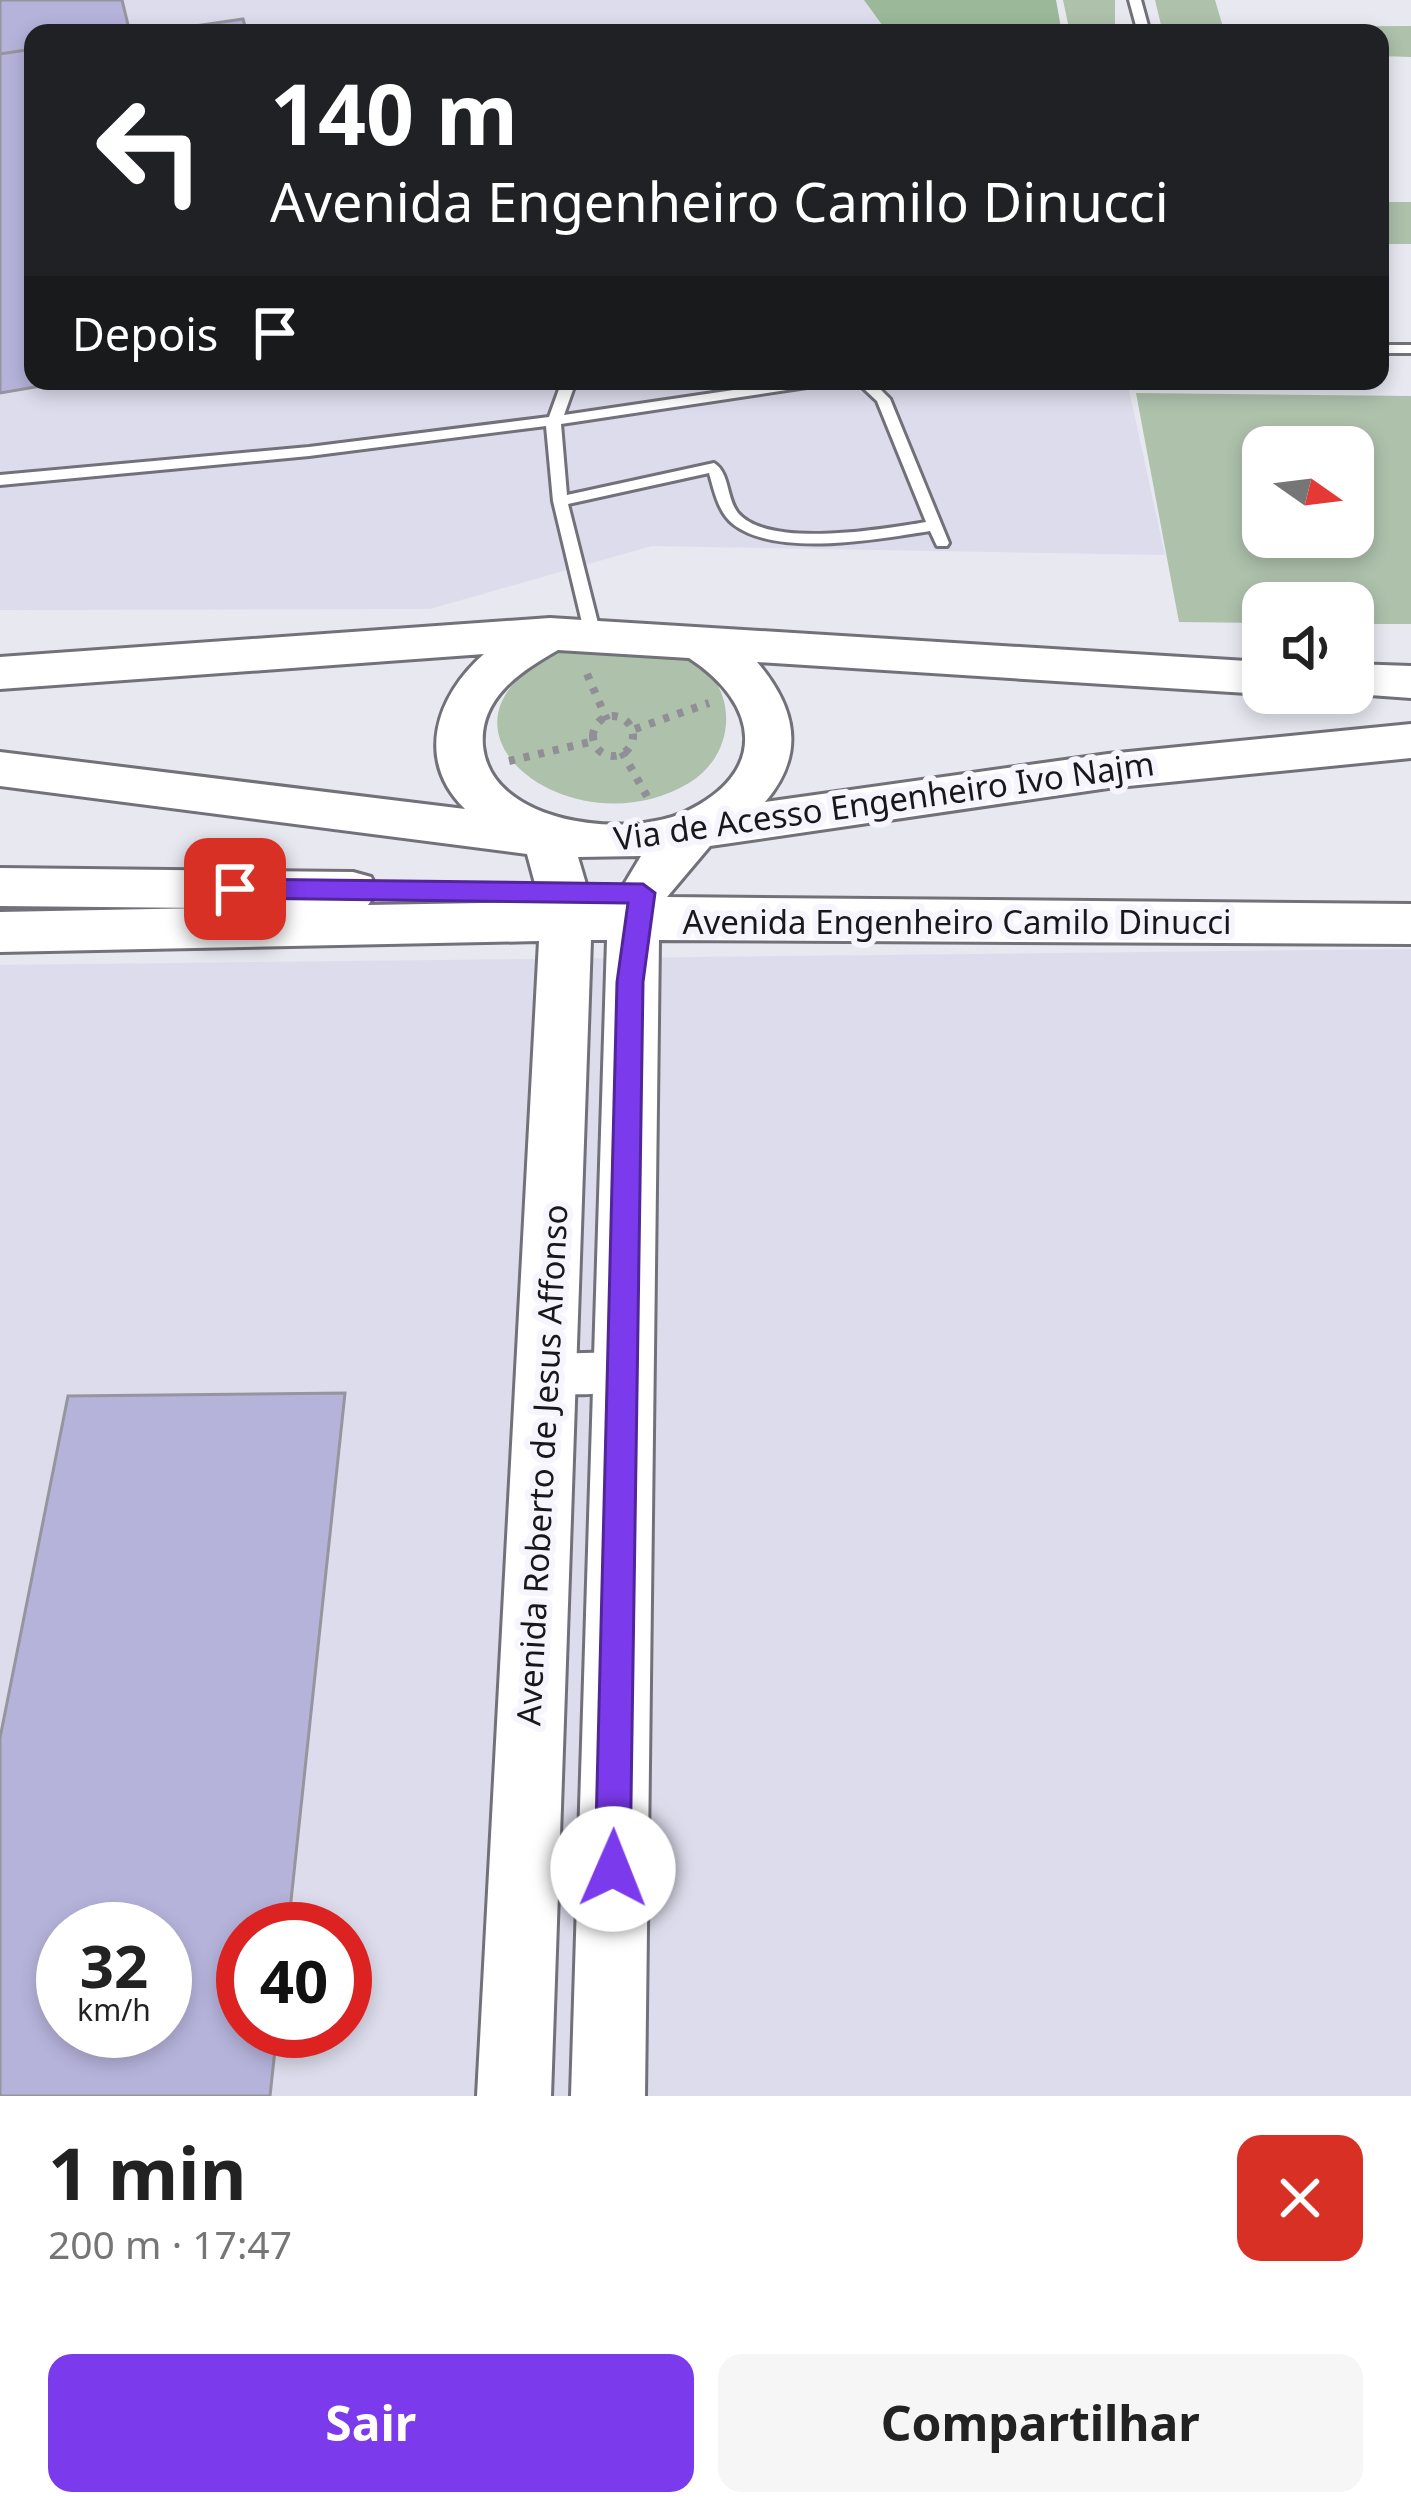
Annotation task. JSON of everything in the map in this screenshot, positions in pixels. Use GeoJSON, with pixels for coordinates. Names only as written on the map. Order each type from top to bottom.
{"type":"FeatureCollection","features":[{"type":"Feature","properties":{"kind":"street"},"geometry":{"type":"LineString","coordinates":[[560,884],[509,822],[481,799],[463,772],[456,738],[463,706],[482,676],[513,652],[572,634]]}},
{"type":"Feature","properties":{"kind":"street"},"geometry":{"type":"LineString","coordinates":[[0,673],[572,634],[1242,677]]}},
{"type":"Feature","properties":{"kind":"street"},"geometry":{"type":"LineString","coordinates":[[608,2096],[629,1009],[640,907],[700,826],[734,805],[758,777],[770,747],[769,716],[756,686],[730,660],[696,641]]}},
{"type":"Feature","properties":{"kind":"street"},"geometry":{"type":"LineString","coordinates":[[1374,681],[1411,682]]}},
{"type":"Feature","properties":{"kind":"street","name":"Via de Acesso Engenheiro Ivo Najm"},"geometry":{"type":"LineString","coordinates":[[0,769],[560,884],[632,839],[700,826],[1238,755],[1411,741]]}},
{"type":"Feature","properties":{"kind":"street","name":"Avenida Engenheiro Camilo Dinucci"},"geometry":{"type":"LineString","coordinates":[[0,932],[90,909],[560,884],[640,907],[1411,924]]}},
{"type":"Feature","properties":{"kind":"street","name":"Avenida Roberto de Jesus Affonso"},"geometry":{"type":"LineString","coordinates":[[514,2096],[546,1373],[560,884]]}},
{"type":"Feature","properties":{"kind":"street","name":"Avenida Engenheiro Camilo Dinucci"},"geometry":{"type":"LineString","coordinates":[[0,887],[90,909]]}},
{"type":"Feature","properties":{"kind":"street","name":"Avenida Engenheiro Camilo Dinucci"},"geometry":{"type":"LineString","coordinates":[[640,907],[1411,892]]}},
{"type":"Feature","properties":{"kind":"street"},"geometry":{"type":"LineString","coordinates":[[546,1373],[622,1371]]}},
{"type":"Feature","properties":{"kind":"lane"},"geometry":{"type":"LineString","coordinates":[[566,390],[553,426],[572,634]]}},
{"type":"Feature","properties":{"kind":"lane"},"geometry":{"type":"LineString","coordinates":[[0,480],[273,460],[553,426],[767,390]]}},
{"type":"Feature","properties":{"kind":"lane"},"geometry":{"type":"LineString","coordinates":[[874,390],[884,399],[942,543]]}},
{"type":"Feature","properties":{"kind":"lane"},"geometry":{"type":"LineString","coordinates":[[560,501],[714,467],[734,518],[758,532],[812,536],[934,526]]}},
{"type":"Feature","properties":{"kind":"path"},"geometry":{"type":"LineString","coordinates":[[635,729],[756,686]]}},
{"type":"Feature","properties":{"kind":"path"},"geometry":{"type":"LineString","coordinates":[[607,720],[627,722],[635,729],[637,740],[622,752],[600,751],[590,742],[590,731],[607,720]]}},
{"type":"Feature","properties":{"kind":"path"},"geometry":{"type":"LineString","coordinates":[[463,772],[590,742]]}},
{"type":"Feature","properties":{"kind":"shaded area"},"geometry":{"type":"Polygon","coordinates":[[[0,0],[871,0],[888,24],[24,24],[24,390],[1129,390],[1165,555],[652,546],[430,609],[0,610],[0,0]]]}},
{"type":"Feature","properties":{"kind":"shaded area"},"geometry":{"type":"Polygon","coordinates":[[[1411,949],[1411,2096],[0,2096],[0,965],[1411,949]]]}},
{"type":"Feature","properties":{"kind":"green space"},"geometry":{"type":"Polygon","coordinates":[[[864,0],[1056,0],[1060,24],[881,24],[864,0]]]}},
{"type":"Feature","properties":{"kind":"green space"},"geometry":{"type":"Polygon","coordinates":[[[1063,0],[1115,0],[1115,24],[1068,24],[1063,0]]]}},
{"type":"Feature","properties":{"kind":"green space"},"geometry":{"type":"Polygon","coordinates":[[[1155,0],[1215,0],[1222,24],[1161,24],[1155,0]]]}},
{"type":"Feature","properties":{"kind":"green space"},"geometry":{"type":"Polygon","coordinates":[[[1389,26],[1411,26],[1411,57],[1389,56],[1389,26]]]}},
{"type":"Feature","properties":{"kind":"green space"},"geometry":{"type":"Polygon","coordinates":[[[1389,202],[1411,202],[1411,244],[1389,244],[1389,202]]]}},
{"type":"Feature","properties":{"kind":"green space"},"geometry":{"type":"Polygon","coordinates":[[[1136,393],[1411,396],[1411,624],[1374,624],[1374,582],[1242,582],[1242,623],[1179,622],[1136,393]]]}},
{"type":"Feature","properties":{"kind":"green space"},"geometry":{"type":"Polygon","coordinates":[[[569,647],[670,650],[709,673],[726,710],[719,750],[707,768],[689,783],[642,801],[596,802],[553,791],[520,769],[501,741],[499,709],[520,677],[569,647]]]}},
{"type":"Feature","properties":{"kind":"building"},"geometry":{"type":"Polygon","coordinates":[[[0,0],[122,0],[128,24],[24,24],[24,50],[0,54],[0,0]]]}},
{"type":"Feature","properties":{"kind":"building"},"geometry":{"type":"Polygon","coordinates":[[[24,50],[24,389],[0,393],[0,54],[24,50]]]}},
{"type":"Feature","properties":{"kind":"building"},"geometry":{"type":"Polygon","coordinates":[[[345,1393],[291,1902],[216,1902],[216,2058],[274,2058],[270,2096],[0,2096],[0,1738],[68,1396],[345,1393]]]}},
{"type":"Feature","properties":{"kind":"route"},"geometry":{"type":"LineString","coordinates":[[235,889],[643,893],[631,948],[613,1869]]}}]}
